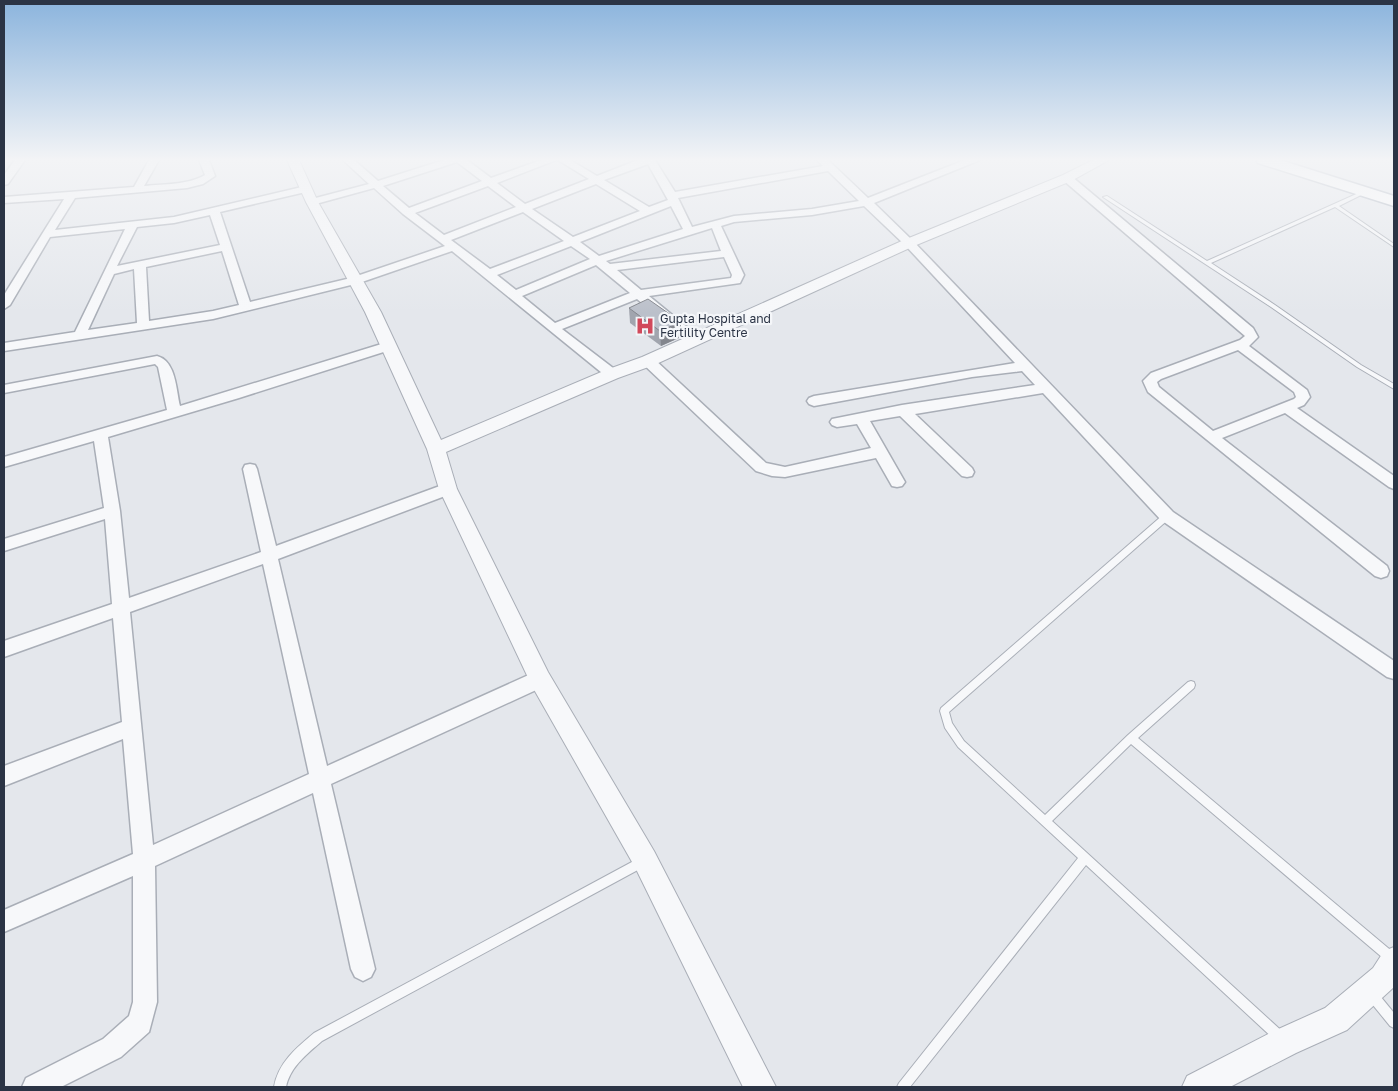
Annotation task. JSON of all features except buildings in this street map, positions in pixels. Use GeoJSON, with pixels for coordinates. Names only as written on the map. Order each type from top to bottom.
{"type":"FeatureCollection","features":[{"type":"Feature","properties":{"kind":"street"},"geometry":{"type":"LineString","coordinates":[[4,305],[62,211]]}},
{"type":"Feature","properties":{"kind":"street"},"geometry":{"type":"LineString","coordinates":[[47,234],[132,226],[214,211],[228,247],[246,308]]}},
{"type":"Feature","properties":{"kind":"street"},"geometry":{"type":"LineString","coordinates":[[318,211],[388,346],[436,449],[448,489],[540,679],[645,860],[760,1087]]}},
{"type":"Feature","properties":{"kind":"street"},"geometry":{"type":"LineString","coordinates":[[4,347],[246,308],[356,282],[520,211]]}},
{"type":"Feature","properties":{"kind":"street"},"geometry":{"type":"LineString","coordinates":[[527,211],[603,264],[695,340]]}},
{"type":"Feature","properties":{"kind":"street"},"geometry":{"type":"LineString","coordinates":[[489,274],[645,211]]}},
{"type":"Feature","properties":{"kind":"street"},"geometry":{"type":"LineString","coordinates":[[679,211],[689,231]]}},
{"type":"Feature","properties":{"kind":"street"},"geometry":{"type":"LineString","coordinates":[[515,295],[689,231],[758,215],[818,211]]}},
{"type":"Feature","properties":{"kind":"street"},"geometry":{"type":"LineString","coordinates":[[877,211],[1167,516],[1394,671]]}},
{"type":"Feature","properties":{"kind":"street"},"geometry":{"type":"LineString","coordinates":[[436,449],[612,374],[648,361],[909,243],[987,211]]}},
{"type":"Feature","properties":{"kind":"street"},"geometry":{"type":"LineString","coordinates":[[1106,211],[1249,331],[1252,337],[1238,345],[1156,376],[1150,381],[1152,389],[1381,570]]}},
{"type":"Feature","properties":{"kind":"street"},"geometry":{"type":"LineString","coordinates":[[407,212],[489,274],[552,328],[612,374]]}},
{"type":"Feature","properties":{"kind":"street"},"geometry":{"type":"LineString","coordinates":[[552,328],[638,294],[736,281],[738,275],[715,224]]}},
{"type":"Feature","properties":{"kind":"street"},"geometry":{"type":"LineString","coordinates":[[80,335],[132,226]]}},
{"type":"Feature","properties":{"kind":"street"},"geometry":{"type":"LineString","coordinates":[[109,271],[228,247]]}},
{"type":"Feature","properties":{"kind":"street"},"geometry":{"type":"LineString","coordinates":[[603,264],[729,254]]}},
{"type":"Feature","properties":{"kind":"street"},"geometry":{"type":"LineString","coordinates":[[140,266],[143,326]]}},
{"type":"Feature","properties":{"kind":"street"},"geometry":{"type":"LineString","coordinates":[[1211,437],[1299,402],[1303,397],[1300,390],[1238,345]]}},
{"type":"Feature","properties":{"kind":"street"},"geometry":{"type":"LineString","coordinates":[[4,462],[234,395],[388,346]]}},
{"type":"Feature","properties":{"kind":"street"},"geometry":{"type":"LineString","coordinates":[[4,389],[157,360],[164,365],[174,411]]}},
{"type":"Feature","properties":{"kind":"street"},"geometry":{"type":"LineString","coordinates":[[648,361],[762,467],[772,471],[785,472],[878,452]]}},
{"type":"Feature","properties":{"kind":"street"},"geometry":{"type":"LineString","coordinates":[[814,401],[972,372],[1025,366]]}},
{"type":"Feature","properties":{"kind":"street"},"geometry":{"type":"LineString","coordinates":[[838,422],[1045,388]]}},
{"type":"Feature","properties":{"kind":"street"},"geometry":{"type":"LineString","coordinates":[[1286,407],[1394,483]]}},
{"type":"Feature","properties":{"kind":"street"},"geometry":{"type":"LineString","coordinates":[[902,410],[967,472]]}},
{"type":"Feature","properties":{"kind":"street"},"geometry":{"type":"LineString","coordinates":[[860,417],[878,452],[897,482]]}},
{"type":"Feature","properties":{"kind":"street"},"geometry":{"type":"LineString","coordinates":[[35,1087],[112,1048],[140,1023],[145,1002],[144,860],[112,511],[100,433]]}},
{"type":"Feature","properties":{"kind":"street"},"geometry":{"type":"LineString","coordinates":[[250,469],[363,969]]}},
{"type":"Feature","properties":{"kind":"street"},"geometry":{"type":"LineString","coordinates":[[4,649],[270,555],[448,489]]}},
{"type":"Feature","properties":{"kind":"street"},"geometry":{"type":"LineString","coordinates":[[4,545],[112,511]]}},
{"type":"Feature","properties":{"kind":"street"},"geometry":{"type":"LineString","coordinates":[[4,921],[144,860],[540,679]]}},
{"type":"Feature","properties":{"kind":"street"},"geometry":{"type":"LineString","coordinates":[[4,776],[131,727]]}},
{"type":"Feature","properties":{"kind":"street"},"geometry":{"type":"LineString","coordinates":[[1198,1087],[1285,1042],[1336,1020],[1383,978],[1394,960]]}},
{"type":"Feature","properties":{"kind":"lane"},"geometry":{"type":"LineString","coordinates":[[1127,211],[1359,366],[1394,387]]}},
{"type":"Feature","properties":{"kind":"lane"},"geometry":{"type":"LineString","coordinates":[[1207,263],[1325,211]]}},
{"type":"Feature","properties":{"kind":"lane"},"geometry":{"type":"LineString","coordinates":[[1343,211],[1394,246]]}},
{"type":"Feature","properties":{"kind":"lane"},"geometry":{"type":"LineString","coordinates":[[1167,516],[944,711],[948,725],[961,744],[1285,1042]]}},
{"type":"Feature","properties":{"kind":"lane"},"geometry":{"type":"LineString","coordinates":[[1045,821],[1131,738],[1191,685]]}},
{"type":"Feature","properties":{"kind":"lane"},"geometry":{"type":"LineString","coordinates":[[1131,738],[1394,960]]}},
{"type":"Feature","properties":{"kind":"lane"},"geometry":{"type":"LineString","coordinates":[[903,1087],[1084,858]]}},
{"type":"Feature","properties":{"kind":"lane"},"geometry":{"type":"LineString","coordinates":[[280,1087],[281,1080],[296,1058],[318,1037],[645,860]]}},
{"type":"Feature","properties":{"kind":"lane"},"geometry":{"type":"LineString","coordinates":[[1369,992],[1394,1022]]}},
{"type":"Feature","properties":{"kind":"place","name":"Gupta Hospital and Fertility Centre"},"geometry":{"type":"Point","coordinates":[645,326]}}]}
